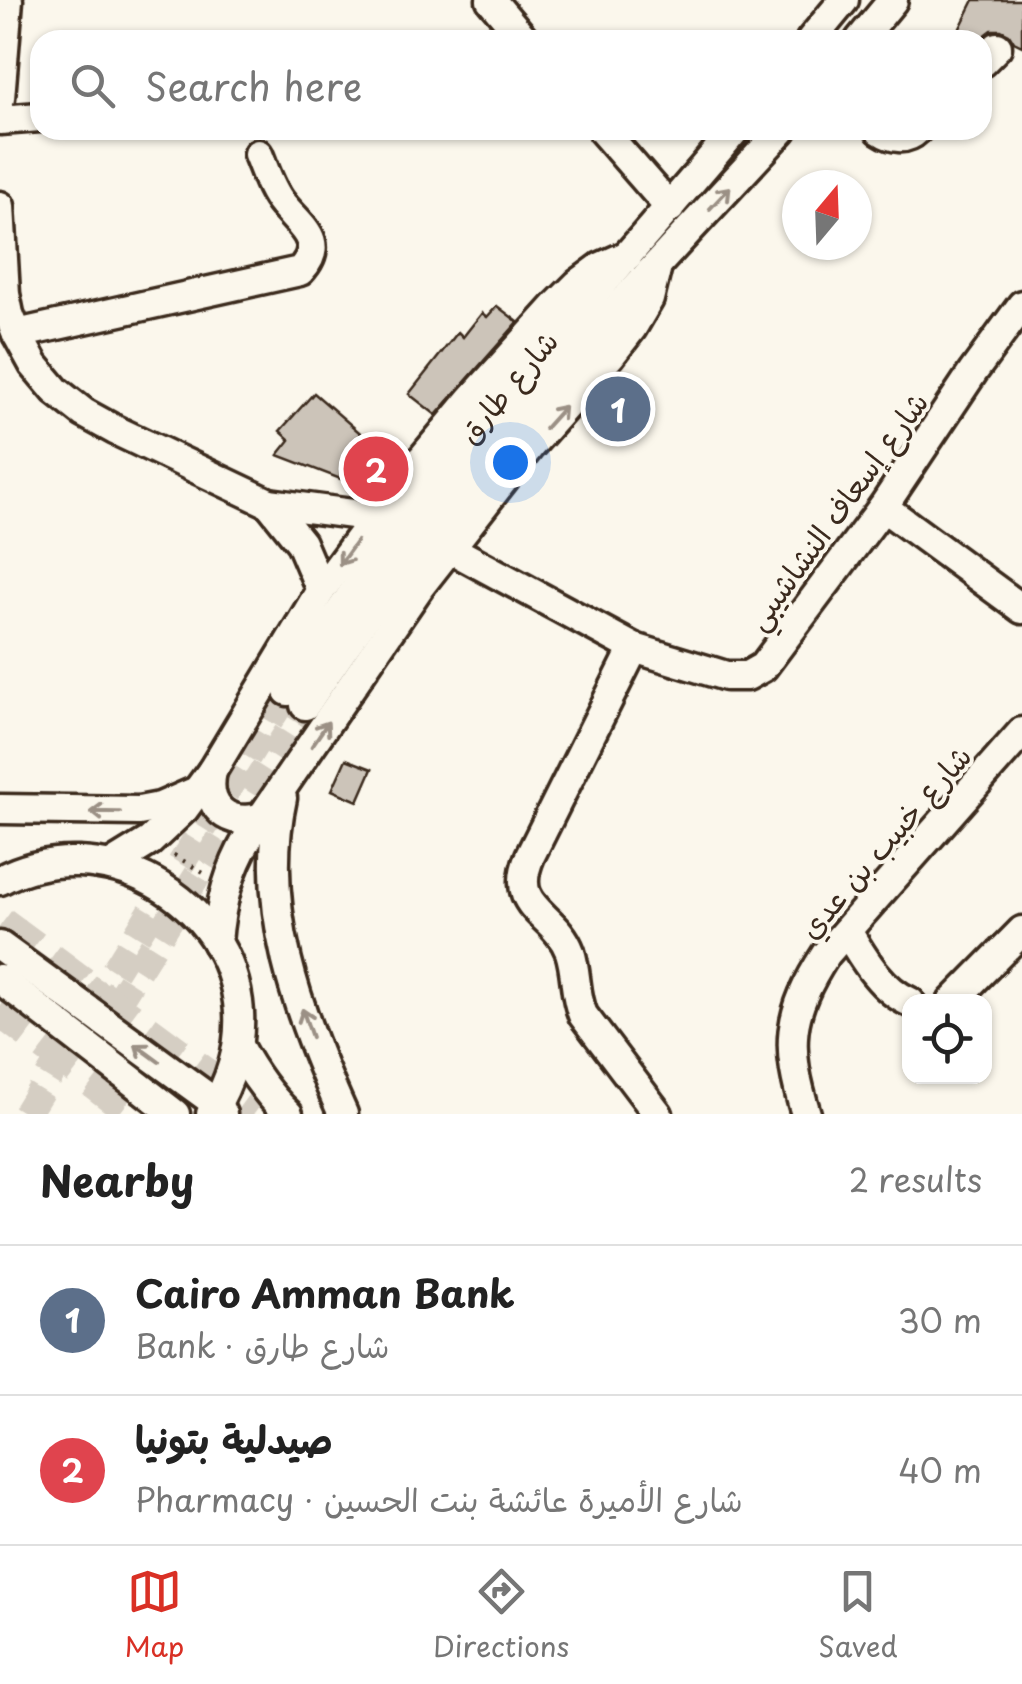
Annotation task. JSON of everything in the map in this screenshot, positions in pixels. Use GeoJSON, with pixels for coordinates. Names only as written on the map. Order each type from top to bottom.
{"type":"FeatureCollection","features":[{"type":"Feature","properties":{"kind":"street"},"geometry":{"type":"LineString","coordinates":[[0,98],[8,0]]}},
{"type":"Feature","properties":{"kind":"street"},"geometry":{"type":"LineString","coordinates":[[490,0],[516,30]]}},
{"type":"Feature","properties":{"kind":"street"},"geometry":{"type":"LineString","coordinates":[[819,30],[844,0]]}},
{"type":"Feature","properties":{"kind":"street"},"geometry":{"type":"LineString","coordinates":[[868,30],[893,0]]}},
{"type":"Feature","properties":{"kind":"street"},"geometry":{"type":"LineString","coordinates":[[0,120],[30,118]]}},
{"type":"Feature","properties":{"kind":"street"},"geometry":{"type":"LineString","coordinates":[[611,140],[670,208]]}},
{"type":"Feature","properties":{"kind":"street","name":"شارع طارق"},"geometry":{"type":"LineString","coordinates":[[727,140],[572,317],[409,515],[297,698],[533,404],[773,140]]}},
{"type":"Feature","properties":{"kind":"street"},"geometry":{"type":"LineString","coordinates":[[17,334],[300,271],[312,251],[309,234],[283,206],[258,154]]}},
{"type":"Feature","properties":{"kind":"street"},"geometry":{"type":"LineString","coordinates":[[0,206],[2,294],[34,365],[56,392],[84,413],[269,503],[375,517]]}},
{"type":"Feature","properties":{"kind":"street"},"geometry":{"type":"LineString","coordinates":[[111,864],[131,854],[184,810],[321,590],[470,400],[558,304],[601,267],[628,255]]}},
{"type":"Feature","properties":{"kind":"street"},"geometry":{"type":"LineString","coordinates":[[217,943],[229,876],[249,836],[420,586],[530,446],[632,328],[648,299],[658,266]]}},
{"type":"Feature","properties":{"kind":"street","name":"شارع إسعاف النشاشيبي"},"geometry":{"type":"LineString","coordinates":[[449,548],[634,648],[726,676],[747,676],[763,667],[883,507],[1022,305]]}},
{"type":"Feature","properties":{"kind":"street"},"geometry":{"type":"LineString","coordinates":[[269,503],[301,543],[321,590]]}},
{"type":"Feature","properties":{"kind":"street"},"geometry":{"type":"LineString","coordinates":[[883,507],[1022,610]]}},
{"type":"Feature","properties":{"kind":"street"},"geometry":{"type":"LineString","coordinates":[[634,648],[523,871],[523,887],[529,902],[557,929],[568,948],[575,969],[577,1002],[583,1015],[658,1114]]}},
{"type":"Feature","properties":{"kind":"street","name":"شارع خبيب بن عدي"},"geometry":{"type":"LineString","coordinates":[[806,1114],[795,1079],[792,1046],[796,1013],[808,982],[826,954],[1022,732]]}},
{"type":"Feature","properties":{"kind":"street"},"geometry":{"type":"LineString","coordinates":[[0,809],[139,812],[170,804],[205,780]]}},
{"type":"Feature","properties":{"kind":"street"},"geometry":{"type":"LineString","coordinates":[[205,780],[221,812],[248,821],[263,817]]}},
{"type":"Feature","properties":{"kind":"street"},"geometry":{"type":"LineString","coordinates":[[285,786],[274,855],[276,908],[300,1005],[342,1114]]}},
{"type":"Feature","properties":{"kind":"street"},"geometry":{"type":"LineString","coordinates":[[0,946],[217,1111],[238,1046],[238,1011],[232,976],[217,943],[198,916],[172,892],[111,864],[78,860],[45,863],[4,874]]}},
{"type":"Feature","properties":{"kind":"street"},"geometry":{"type":"LineString","coordinates":[[847,931],[880,978],[902,998]]}},
{"type":"Feature","properties":{"kind":"street"},"geometry":{"type":"LineString","coordinates":[[960,994],[1022,932]]}},
{"type":"Feature","properties":{"kind":"street"},"geometry":{"type":"LineString","coordinates":[[0,979],[176,1114]]}},
{"type":"Feature","properties":{"kind":"street"},"geometry":{"type":"LineString","coordinates":[[238,1046],[252,1072],[288,1114]]}},
{"type":"Feature","properties":{"kind":"building"},"geometry":{"type":"Polygon","coordinates":[[[974,0],[1022,0],[1022,46],[1001,30],[959,30],[974,0]]]}},
{"type":"Feature","properties":{"kind":"building"},"geometry":{"type":"Polygon","coordinates":[[[497,306],[518,322],[436,415],[409,394],[458,332],[463,337],[482,313],[487,317],[497,306]]]}},
{"type":"Feature","properties":{"kind":"building"},"geometry":{"type":"Polygon","coordinates":[[[314,393],[395,463],[377,486],[364,488],[278,455],[290,440],[280,431],[314,393]]]}},
{"type":"Feature","properties":{"kind":"building"},"geometry":{"type":"Polygon","coordinates":[[[346,759],[372,769],[358,801],[332,790],[346,759]]]}},
{"type":"Feature","properties":{"kind":"tunnel"},"geometry":{"type":"LineString","coordinates":[[26,1114],[288,691]]}},
{"type":"Feature","properties":{"kind":"tunnel"},"geometry":{"type":"LineString","coordinates":[[93,1041],[305,705]]}},
{"type":"Feature","properties":{"kind":"tunnel"},"geometry":{"type":"LineString","coordinates":[[0,926],[254,1114]]}},
{"type":"Feature","properties":{"kind":"tunnel"},"geometry":{"type":"LineString","coordinates":[[0,1006],[141,1114]]}},
{"type":"Feature","properties":{"kind":"place","name":"Cairo Amman Bank"},"geometry":{"type":"Point","coordinates":[618,409]}},
{"type":"Feature","properties":{"kind":"place","name":"صيدلية بتونيا"},"geometry":{"type":"Point","coordinates":[376,469]}}]}
